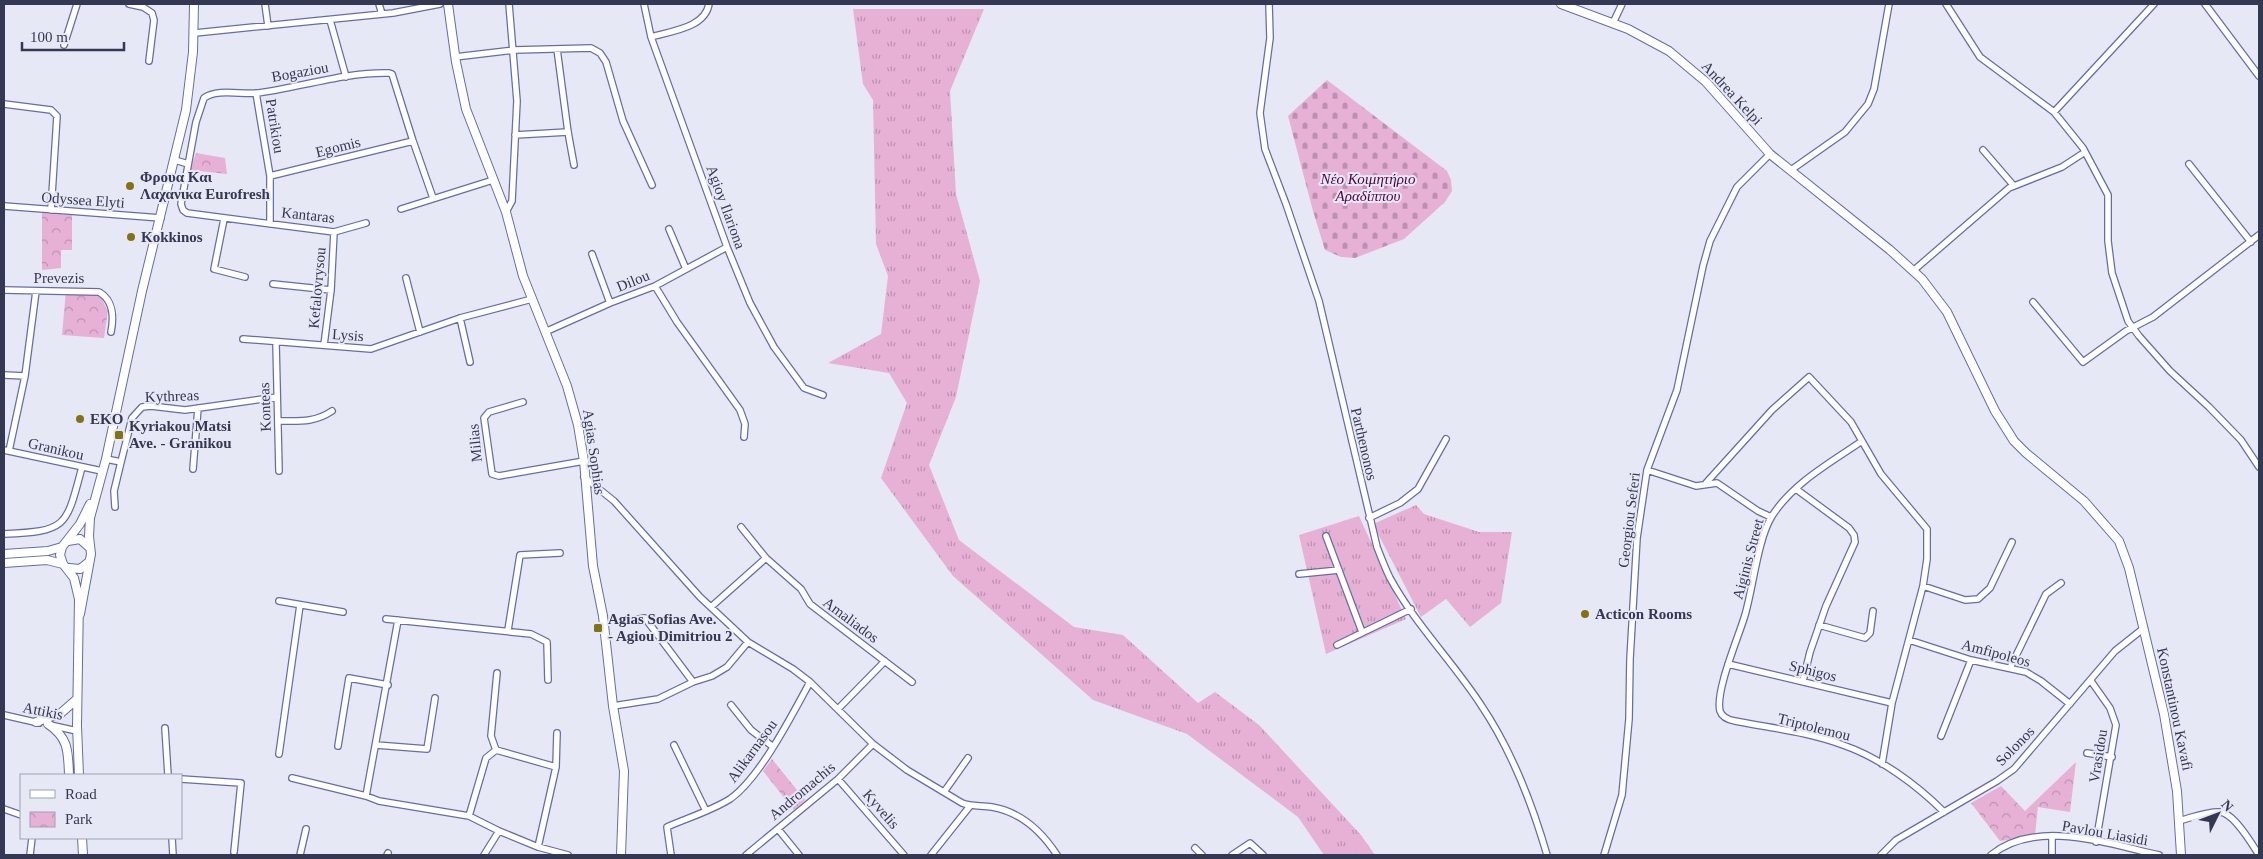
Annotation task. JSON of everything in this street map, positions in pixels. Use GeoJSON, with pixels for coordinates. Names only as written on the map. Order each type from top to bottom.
{"type":"FeatureCollection","features":[{"type":"Feature","properties":{"kind":"street"},"geometry":{"type":"LineString","coordinates":[[64,45],[77,4]]}},
{"type":"Feature","properties":{"kind":"street"},"geometry":{"type":"LineString","coordinates":[[129,4],[149,9],[154,20],[149,62]]}},
{"type":"Feature","properties":{"kind":"street"},"geometry":{"type":"LineString","coordinates":[[80,774],[77,699],[80,614],[91,554],[89,547],[90,518],[106,458],[186,110],[195,33],[194,4]]}},
{"type":"Feature","properties":{"kind":"street"},"geometry":{"type":"LineString","coordinates":[[265,4],[268,26]]}},
{"type":"Feature","properties":{"kind":"street"},"geometry":{"type":"LineString","coordinates":[[379,4],[382,14]]}},
{"type":"Feature","properties":{"kind":"street"},"geometry":{"type":"LineString","coordinates":[[195,33],[382,14],[440,4]]}},
{"type":"Feature","properties":{"kind":"street","name":"Agias Sophias"},"geometry":{"type":"LineString","coordinates":[[448,4],[455,57],[466,109],[506,212],[524,276],[573,405],[584,461],[593,566],[603,616],[613,706],[624,772],[621,855]]}},
{"type":"Feature","properties":{"kind":"street"},"geometry":{"type":"LineString","coordinates":[[506,212],[512,201],[517,101],[509,4]]}},
{"type":"Feature","properties":{"kind":"street","name":"Agioy Ilariona"},"geometry":{"type":"LineString","coordinates":[[644,4],[651,37],[727,247],[750,303],[774,346],[804,388],[823,395]]}},
{"type":"Feature","properties":{"kind":"street"},"geometry":{"type":"LineString","coordinates":[[651,37],[702,19],[708,11],[709,4]]}},
{"type":"Feature","properties":{"kind":"street","name":"Parthenonos"},"geometry":{"type":"LineString","coordinates":[[1269,4],[1270,38],[1260,113],[1265,149],[1319,301],[1377,547],[1390,578],[1482,705],[1534,810],[1547,855]]}},
{"type":"Feature","properties":{"kind":"street","name":"Andrea Kelpi"},"geometry":{"type":"LineString","coordinates":[[1561,4],[1653,41],[1687,65],[1706,82],[1770,154],[1913,271]]}},
{"type":"Feature","properties":{"kind":"street"},"geometry":{"type":"LineString","coordinates":[[1613,24],[1622,4]]}},
{"type":"Feature","properties":{"kind":"street"},"geometry":{"type":"LineString","coordinates":[[1790,170],[1845,132],[1868,104],[1874,89],[1889,4]]}},
{"type":"Feature","properties":{"kind":"street"},"geometry":{"type":"LineString","coordinates":[[1946,4],[1980,58],[2054,112],[2085,152],[2108,195],[2108,241],[2112,273],[2128,321],[2170,371],[2209,406],[2241,440],[2259,467]]}},
{"type":"Feature","properties":{"kind":"street"},"geometry":{"type":"LineString","coordinates":[[2054,112],[2154,4]]}},
{"type":"Feature","properties":{"kind":"street"},"geometry":{"type":"LineString","coordinates":[[2205,4],[2259,76]]}},
{"type":"Feature","properties":{"kind":"street"},"geometry":{"type":"LineString","coordinates":[[330,20],[346,77]]}},
{"type":"Feature","properties":{"kind":"street"},"geometry":{"type":"LineString","coordinates":[[455,57],[514,50],[591,48],[603,57],[624,121],[652,185]]}},
{"type":"Feature","properties":{"kind":"street"},"geometry":{"type":"LineString","coordinates":[[557,49],[574,165]]}},
{"type":"Feature","properties":{"kind":"street","name":"Bogaziou"},"geometry":{"type":"LineString","coordinates":[[188,164],[203,102],[207,96],[212,94],[256,93],[384,72],[392,74],[412,142]]}},
{"type":"Feature","properties":{"kind":"street","name":"Patrikiou"},"geometry":{"type":"LineString","coordinates":[[256,93],[270,176],[270,224]]}},
{"type":"Feature","properties":{"kind":"street"},"geometry":{"type":"LineString","coordinates":[[4,104],[19,104],[51,110],[57,116],[51,210]]}},
{"type":"Feature","properties":{"kind":"street"},"geometry":{"type":"LineString","coordinates":[[515,135],[568,132]]}},
{"type":"Feature","properties":{"kind":"street"},"geometry":{"type":"LineString","coordinates":[[412,142],[433,198]]}},
{"type":"Feature","properties":{"kind":"street","name":"Egomis"},"geometry":{"type":"LineString","coordinates":[[270,176],[412,142]]}},
{"type":"Feature","properties":{"kind":"street"},"geometry":{"type":"LineString","coordinates":[[1983,150],[2014,186]]}},
{"type":"Feature","properties":{"kind":"street"},"geometry":{"type":"LineString","coordinates":[[1913,271],[2010,188],[2062,167],[2085,152]]}},
{"type":"Feature","properties":{"kind":"street","name":"Georgiou Seferi"},"geometry":{"type":"LineString","coordinates":[[1604,855],[1622,795],[1629,719],[1630,659],[1637,538],[1647,470],[1677,390],[1702,266],[1710,241],[1737,187],[1770,154]]}},
{"type":"Feature","properties":{"kind":"street"},"geometry":{"type":"LineString","coordinates":[[175,160],[188,164]]}},
{"type":"Feature","properties":{"kind":"street","name":"Kantaras"},"geometry":{"type":"LineString","coordinates":[[188,164],[181,204],[183,210],[187,213],[334,232],[366,223]]}},
{"type":"Feature","properties":{"kind":"street"},"geometry":{"type":"LineString","coordinates":[[2189,164],[2251,242]]}},
{"type":"Feature","properties":{"kind":"street"},"geometry":{"type":"LineString","coordinates":[[401,209],[492,180]]}},
{"type":"Feature","properties":{"kind":"street","name":"Odyssea Elyti"},"geometry":{"type":"LineString","coordinates":[[4,206],[161,218]]}},
{"type":"Feature","properties":{"kind":"street"},"geometry":{"type":"LineString","coordinates":[[224,219],[214,269],[245,277]]}},
{"type":"Feature","properties":{"kind":"street"},"geometry":{"type":"LineString","coordinates":[[669,229],[686,269]]}},
{"type":"Feature","properties":{"kind":"street","name":"Kefalovrysou"},"geometry":{"type":"LineString","coordinates":[[324,345],[331,290],[334,232]]}},
{"type":"Feature","properties":{"kind":"street"},"geometry":{"type":"LineString","coordinates":[[2033,302],[2083,362],[2133,327],[2153,317],[2259,235]]}},
{"type":"Feature","properties":{"kind":"street","name":"Dilou"},"geometry":{"type":"LineString","coordinates":[[545,332],[610,303],[656,286],[727,247]]}},
{"type":"Feature","properties":{"kind":"street"},"geometry":{"type":"LineString","coordinates":[[592,254],[610,303]]}},
{"type":"Feature","properties":{"kind":"street","name":"Konstantinou Kavafi"},"geometry":{"type":"LineString","coordinates":[[1913,271],[1936,296],[1946,312],[1994,411],[2014,441],[2084,501],[2119,542],[2130,568],[2174,764],[2181,855]]}},
{"type":"Feature","properties":{"kind":"street"},"geometry":{"type":"LineString","coordinates":[[406,278],[420,332]]}},
{"type":"Feature","properties":{"kind":"street"},"geometry":{"type":"LineString","coordinates":[[273,284],[331,290]]}},
{"type":"Feature","properties":{"kind":"street"},"geometry":{"type":"LineString","coordinates":[[656,286],[676,322],[740,410],[745,424],[744,437]]}},
{"type":"Feature","properties":{"kind":"street","name":"Prevezis"},"geometry":{"type":"LineString","coordinates":[[4,290],[87,290],[101,293],[107,299],[111,308],[112,332]]}},
{"type":"Feature","properties":{"kind":"street"},"geometry":{"type":"LineString","coordinates":[[6,450],[25,376],[36,291]]}},
{"type":"Feature","properties":{"kind":"street","name":"Lysis"},"geometry":{"type":"LineString","coordinates":[[243,339],[371,349],[460,318],[532,299]]}},
{"type":"Feature","properties":{"kind":"street"},"geometry":{"type":"LineString","coordinates":[[460,318],[470,362]]}},
{"type":"Feature","properties":{"kind":"street","name":"Konteas"},"geometry":{"type":"LineString","coordinates":[[276,342],[279,471]]}},
{"type":"Feature","properties":{"kind":"street"},"geometry":{"type":"LineString","coordinates":[[4,375],[25,376]]}},
{"type":"Feature","properties":{"kind":"street"},"geometry":{"type":"LineString","coordinates":[[1706,483],[1772,410],[1809,377],[1851,422],[1882,474],[1927,529],[1927,559],[1923,586],[1892,703],[1882,764]]}},
{"type":"Feature","properties":{"kind":"street","name":"Kythreas"},"geometry":{"type":"LineString","coordinates":[[121,462],[132,418],[138,410],[151,406],[185,410],[277,397]]}},
{"type":"Feature","properties":{"kind":"street","name":"Milias"},"geometry":{"type":"LineString","coordinates":[[523,402],[489,412],[484,418],[492,474],[498,476],[584,461]]}},
{"type":"Feature","properties":{"kind":"street"},"geometry":{"type":"LineString","coordinates":[[193,469],[198,408]]}},
{"type":"Feature","properties":{"kind":"street"},"geometry":{"type":"LineString","coordinates":[[279,421],[308,422],[320,419],[332,411]]}},
{"type":"Feature","properties":{"kind":"street"},"geometry":{"type":"LineString","coordinates":[[1369,518],[1400,503],[1418,489],[1446,439]]}},
{"type":"Feature","properties":{"kind":"street","name":"Aiginis Street"},"geometry":{"type":"LineString","coordinates":[[1722,714],[1720,701],[1728,664],[1747,608],[1764,536],[1771,517],[1796,488],[1862,441]]}},
{"type":"Feature","properties":{"kind":"street","name":"Granikou"},"geometry":{"type":"LineString","coordinates":[[6,450],[102,472]]}},
{"type":"Feature","properties":{"kind":"street"},"geometry":{"type":"LineString","coordinates":[[106,458],[121,462],[114,491],[115,507]]}},
{"type":"Feature","properties":{"kind":"street"},"geometry":{"type":"LineString","coordinates":[[4,534],[41,532],[61,522],[72,504],[82,467]]}},
{"type":"Feature","properties":{"kind":"street"},"geometry":{"type":"LineString","coordinates":[[1647,470],[1696,486],[1706,483],[1717,483],[1724,486],[1750,506],[1771,517]]}},
{"type":"Feature","properties":{"kind":"street"},"geometry":{"type":"LineString","coordinates":[[584,477],[614,501],[711,607],[748,642],[793,669],[810,682],[873,744],[907,770],[970,806],[994,808],[1019,816],[1040,833],[1057,855]]}},
{"type":"Feature","properties":{"kind":"street"},"geometry":{"type":"LineString","coordinates":[[4,554],[48,551],[62,547],[84,516],[99,481]]}},
{"type":"Feature","properties":{"kind":"street"},"geometry":{"type":"LineString","coordinates":[[1796,488],[1849,528],[1855,538],[1854,549],[1832,590],[1819,625],[1804,681]]}},
{"type":"Feature","properties":{"kind":"street","name":"Amaliados"},"geometry":{"type":"LineString","coordinates":[[741,527],[766,558],[801,589],[810,604],[912,682]]}},
{"type":"Feature","properties":{"kind":"street"},"geometry":{"type":"LineString","coordinates":[[1326,536],[1362,632]]}},
{"type":"Feature","properties":{"kind":"street"},"geometry":{"type":"LineString","coordinates":[[68,541],[80,540],[89,547]]}},
{"type":"Feature","properties":{"kind":"street"},"geometry":{"type":"LineString","coordinates":[[1923,586],[1965,600],[1978,600],[1990,588],[2012,542]]}},
{"type":"Feature","properties":{"kind":"street"},"geometry":{"type":"LineString","coordinates":[[62,547],[60,556],[77,585],[80,614]]}},
{"type":"Feature","properties":{"kind":"street"},"geometry":{"type":"LineString","coordinates":[[508,630],[520,555],[560,553]]}},
{"type":"Feature","properties":{"kind":"street"},"geometry":{"type":"LineString","coordinates":[[711,607],[766,558]]}},
{"type":"Feature","properties":{"kind":"street"},"geometry":{"type":"LineString","coordinates":[[4,563],[47,560],[80,569],[89,562]]}},
{"type":"Feature","properties":{"kind":"street"},"geometry":{"type":"LineString","coordinates":[[1299,574],[1339,570]]}},
{"type":"Feature","properties":{"kind":"street"},"geometry":{"type":"LineString","coordinates":[[2010,668],[2046,594],[2061,583]]}},
{"type":"Feature","properties":{"kind":"street"},"geometry":{"type":"LineString","coordinates":[[278,602],[343,612]]}},
{"type":"Feature","properties":{"kind":"street"},"geometry":{"type":"LineString","coordinates":[[279,754],[300,605]]}},
{"type":"Feature","properties":{"kind":"street"},"geometry":{"type":"LineString","coordinates":[[1337,645],[1411,609]]}},
{"type":"Feature","properties":{"kind":"street"},"geometry":{"type":"LineString","coordinates":[[1819,625],[1865,638],[1870,633],[1873,611]]}},
{"type":"Feature","properties":{"kind":"street"},"geometry":{"type":"LineString","coordinates":[[633,620],[644,618],[694,682]]}},
{"type":"Feature","properties":{"kind":"street"},"geometry":{"type":"LineString","coordinates":[[386,619],[508,630],[532,634],[547,642],[548,680]]}},
{"type":"Feature","properties":{"kind":"street"},"geometry":{"type":"LineString","coordinates":[[366,796],[388,685],[398,620]]}},
{"type":"Feature","properties":{"kind":"street","name":"Solonos"},"geometry":{"type":"LineString","coordinates":[[1881,855],[1896,840],[1997,781],[2014,768],[2115,651],[2144,628]]}},
{"type":"Feature","properties":{"kind":"street","name":"Amfipoleos"},"geometry":{"type":"LineString","coordinates":[[1908,640],[1971,660],[2010,668],[2034,676],[2070,704]]}},
{"type":"Feature","properties":{"kind":"street"},"geometry":{"type":"LineString","coordinates":[[613,706],[658,699],[694,682],[712,676],[727,668],[748,642]]}},
{"type":"Feature","properties":{"kind":"street"},"geometry":{"type":"LineString","coordinates":[[1941,736],[1971,660]]}},
{"type":"Feature","properties":{"kind":"street"},"geometry":{"type":"LineString","coordinates":[[838,709],[885,661]]}},
{"type":"Feature","properties":{"kind":"street","name":"Sphigos"},"geometry":{"type":"LineString","coordinates":[[1728,664],[1892,703]]}},
{"type":"Feature","properties":{"kind":"street"},"geometry":{"type":"LineString","coordinates":[[496,750],[491,736],[497,673]]}},
{"type":"Feature","properties":{"kind":"street"},"geometry":{"type":"LineString","coordinates":[[338,746],[348,678],[388,685]]}},
{"type":"Feature","properties":{"kind":"street","name":"Vrasidou"},"geometry":{"type":"LineString","coordinates":[[2090,680],[2108,703],[2115,719],[2116,732],[2096,842]]}},
{"type":"Feature","properties":{"kind":"street","name":"Alikarnasou"},"geometry":{"type":"LineString","coordinates":[[671,855],[667,827],[730,799],[741,789],[772,746],[810,682]]}},
{"type":"Feature","properties":{"kind":"street"},"geometry":{"type":"LineString","coordinates":[[376,745],[427,749],[435,698]]}},
{"type":"Feature","properties":{"kind":"street"},"geometry":{"type":"LineString","coordinates":[[36,722],[61,714],[77,699]]}},
{"type":"Feature","properties":{"kind":"street"},"geometry":{"type":"LineString","coordinates":[[731,705],[750,730],[772,746]]}},
{"type":"Feature","properties":{"kind":"street","name":"Triptolemou"},"geometry":{"type":"LineString","coordinates":[[1722,714],[1735,721],[1842,744],[1882,764],[1944,812]]}},
{"type":"Feature","properties":{"kind":"street","name":"Attikis"},"geometry":{"type":"LineString","coordinates":[[4,715],[77,730]]}},
{"type":"Feature","properties":{"kind":"street"},"geometry":{"type":"LineString","coordinates":[[48,724],[58,731],[65,742],[69,774]]}},
{"type":"Feature","properties":{"kind":"street"},"geometry":{"type":"LineString","coordinates":[[165,728],[168,774]]}},
{"type":"Feature","properties":{"kind":"street"},"geometry":{"type":"LineString","coordinates":[[538,847],[556,767],[557,733]]}},
{"type":"Feature","properties":{"kind":"street","name":"Andromachis"},"geometry":{"type":"LineString","coordinates":[[746,855],[838,778],[873,744]]}},
{"type":"Feature","properties":{"kind":"street"},"geometry":{"type":"LineString","coordinates":[[674,745],[706,811]]}},
{"type":"Feature","properties":{"kind":"street"},"geometry":{"type":"LineString","coordinates":[[496,750],[556,767]]}},
{"type":"Feature","properties":{"kind":"street"},"geometry":{"type":"LineString","coordinates":[[469,816],[486,758],[496,750]]}},
{"type":"Feature","properties":{"kind":"street"},"geometry":{"type":"LineString","coordinates":[[2087,753],[2112,757]]}},
{"type":"Feature","properties":{"kind":"street"},"geometry":{"type":"LineString","coordinates":[[944,792],[968,758]]}},
{"type":"Feature","properties":{"kind":"street"},"geometry":{"type":"LineString","coordinates":[[182,778],[241,783],[234,852]]}},
{"type":"Feature","properties":{"kind":"street"},"geometry":{"type":"LineString","coordinates":[[292,778],[366,796],[379,801],[469,816],[538,847],[566,855]]}},
{"type":"Feature","properties":{"kind":"street","name":"Kyvelis"},"geometry":{"type":"LineString","coordinates":[[838,778],[904,855]]}},
{"type":"Feature","properties":{"kind":"street"},"geometry":{"type":"LineString","coordinates":[[931,855],[970,806]]}},
{"type":"Feature","properties":{"kind":"street"},"geometry":{"type":"LineString","coordinates":[[4,809],[20,815]]}},
{"type":"Feature","properties":{"kind":"street"},"geometry":{"type":"LineString","coordinates":[[2178,821],[2217,812],[2227,814],[2236,822],[2259,854]]}},
{"type":"Feature","properties":{"kind":"street"},"geometry":{"type":"LineString","coordinates":[[300,855],[306,829]]}},
{"type":"Feature","properties":{"kind":"street"},"geometry":{"type":"LineString","coordinates":[[778,829],[799,855]]}},
{"type":"Feature","properties":{"kind":"street"},"geometry":{"type":"LineString","coordinates":[[484,855],[499,831]]}},
{"type":"Feature","properties":{"kind":"street"},"geometry":{"type":"LineString","coordinates":[[2052,836],[2052,855]]}},
{"type":"Feature","properties":{"kind":"street","name":"Pavlou Liasidi"},"geometry":{"type":"LineString","coordinates":[[1991,855],[2015,842],[2035,837],[2052,836],[2096,842],[2159,855]]}},
{"type":"Feature","properties":{"kind":"street"},"geometry":{"type":"LineString","coordinates":[[30,855],[32,839]]}},
{"type":"Feature","properties":{"kind":"street"},"geometry":{"type":"LineString","coordinates":[[82,839],[83,855]]}},
{"type":"Feature","properties":{"kind":"street"},"geometry":{"type":"LineString","coordinates":[[172,839],[173,855]]}},
{"type":"Feature","properties":{"kind":"street"},"geometry":{"type":"LineString","coordinates":[[1232,855],[1250,842],[1263,855]]}},
{"type":"Feature","properties":{"kind":"street"},"geometry":{"type":"LineString","coordinates":[[1195,848],[1202,855]]}},
{"type":"Feature","properties":{"kind":"green space"},"geometry":{"type":"Polygon","coordinates":[[[853,9],[984,9],[950,91],[956,194],[980,281],[956,397],[929,465],[959,540],[1074,627],[1123,635],[1198,703],[1215,692],[1259,725],[1361,835],[1375,855],[1324,855],[1298,817],[1187,734],[1093,700],[953,576],[881,478],[907,403],[889,373],[828,363],[881,334],[888,276],[876,244],[873,100],[863,84],[853,9]]]}},
{"type":"Feature","properties":{"kind":"green space","name":"Νέο Κοιμητήριο Αραδίππου"},"geometry":{"type":"Polygon","coordinates":[[[1327,80],[1447,171],[1451,180],[1452,191],[1445,202],[1404,239],[1355,258],[1341,257],[1325,250],[1288,116],[1327,80]]]}},
{"type":"Feature","properties":{"kind":"green space"},"geometry":{"type":"Polygon","coordinates":[[[196,153],[225,158],[227,174],[190,170],[196,153]]]}},
{"type":"Feature","properties":{"kind":"green space"},"geometry":{"type":"Polygon","coordinates":[[[42,213],[72,215],[72,250],[61,250],[61,268],[42,270],[42,213]]]}},
{"type":"Feature","properties":{"kind":"green space"},"geometry":{"type":"Polygon","coordinates":[[[66,290],[99,294],[108,311],[104,338],[62,335],[66,290]]]}},
{"type":"Feature","properties":{"kind":"green space"},"geometry":{"type":"Polygon","coordinates":[[[1416,505],[1424,514],[1479,532],[1512,532],[1501,603],[1470,627],[1446,599],[1421,617],[1373,524],[1416,505]]]}},
{"type":"Feature","properties":{"kind":"green space"},"geometry":{"type":"Polygon","coordinates":[[[1359,516],[1406,619],[1326,654],[1299,535],[1359,516]]]}},
{"type":"Feature","properties":{"kind":"green space"},"geometry":{"type":"Polygon","coordinates":[[[772,759],[805,800],[794,810],[763,771],[772,759]]]}},
{"type":"Feature","properties":{"kind":"green space"},"geometry":{"type":"Polygon","coordinates":[[[2076,762],[2070,812],[2038,807],[2035,835],[2000,841],[1971,803],[2001,786],[2025,811],[2076,762]]]}},
{"type":"Feature","properties":{"kind":"place","name":"Φρουα Και Λαχανικα Eurofresh"},"geometry":{"type":"Point","coordinates":[130,186]}},
{"type":"Feature","properties":{"kind":"place","name":"Kokkinos"},"geometry":{"type":"Point","coordinates":[131,237]}},
{"type":"Feature","properties":{"kind":"place","name":"EKO"},"geometry":{"type":"Point","coordinates":[80,419]}},
{"type":"Feature","properties":{"kind":"place","name":"Kyriakou Matsi Ave. - Granikou"},"geometry":{"type":"Point","coordinates":[119,435]}},
{"type":"Feature","properties":{"kind":"place","name":"Acticon Rooms"},"geometry":{"type":"Point","coordinates":[1585,614]}},
{"type":"Feature","properties":{"kind":"place","name":"Agias Sofias Ave. - Agiou Dimitriou 2"},"geometry":{"type":"Point","coordinates":[598,628]}}]}
